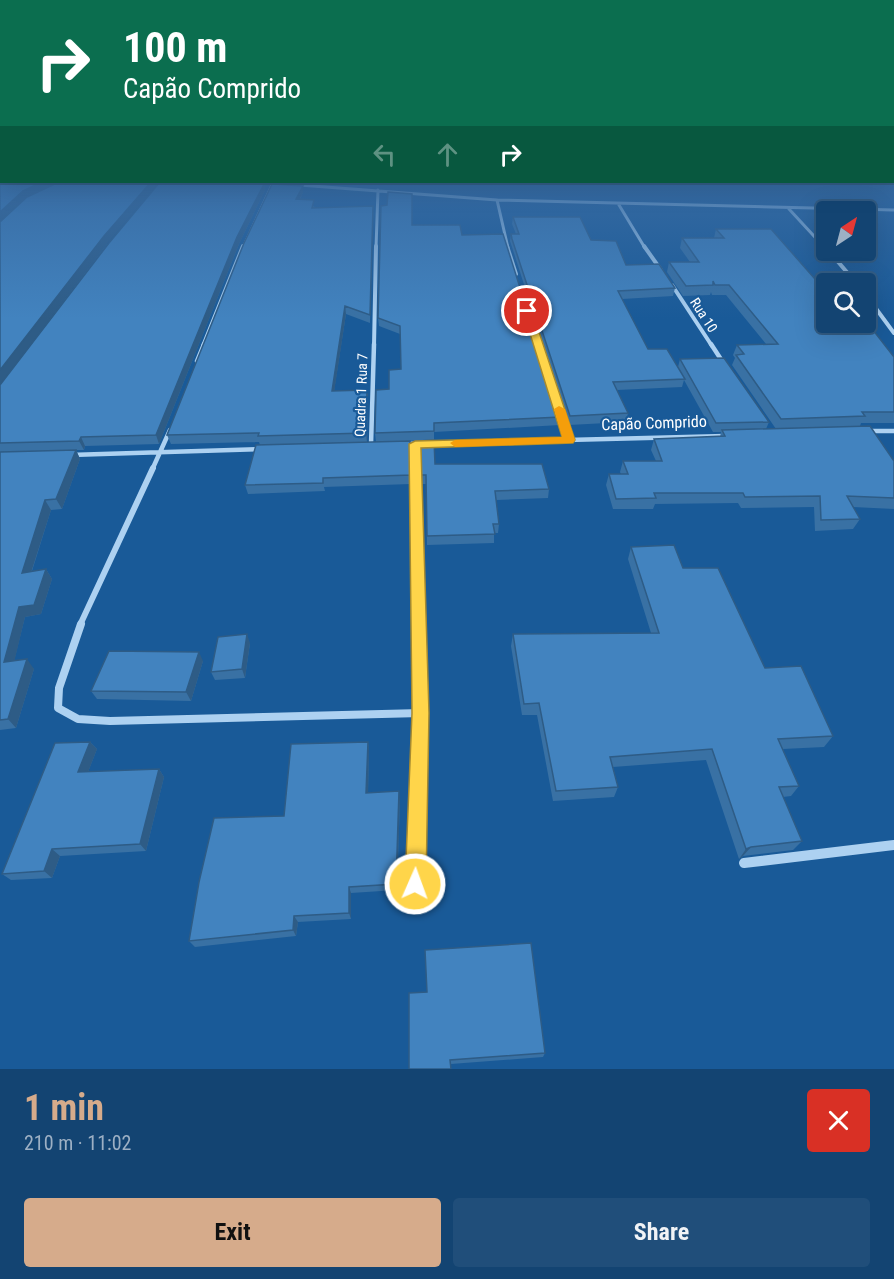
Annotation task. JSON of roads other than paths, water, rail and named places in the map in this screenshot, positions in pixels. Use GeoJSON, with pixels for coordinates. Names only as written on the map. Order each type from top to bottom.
{"type":"FeatureCollection","features":[{"type":"Feature","properties":{"kind":"street"},"geometry":{"type":"LineString","coordinates":[[195,365],[256,219]]}},
{"type":"Feature","properties":{"kind":"street","name":"Quadra 1 Rua 7"},"geometry":{"type":"LineString","coordinates":[[360,445],[371,445],[377,219]]}},
{"type":"Feature","properties":{"kind":"street"},"geometry":{"type":"LineString","coordinates":[[500,219],[517,280]]}},
{"type":"Feature","properties":{"kind":"street"},"geometry":{"type":"LineString","coordinates":[[627,219],[663,272]]}},
{"type":"Feature","properties":{"kind":"street"},"geometry":{"type":"LineString","coordinates":[[798,219],[816,238]]}},
{"type":"Feature","properties":{"kind":"street"},"geometry":{"type":"LineString","coordinates":[[837,261],[847,273]]}},
{"type":"Feature","properties":{"kind":"street","name":"Rua 10"},"geometry":{"type":"LineString","coordinates":[[669,281],[729,371]]}},
{"type":"Feature","properties":{"kind":"street"},"geometry":{"type":"LineString","coordinates":[[876,309],[894,333]]}},
{"type":"Feature","properties":{"kind":"street"},"geometry":{"type":"LineString","coordinates":[[531,322],[569,440]]}},
{"type":"Feature","properties":{"kind":"street"},"geometry":{"type":"LineString","coordinates":[[174,420],[162,453],[69,649],[55,700],[58,708],[78,719],[111,721],[421,713]]}},
{"type":"Feature","properties":{"kind":"street"},"geometry":{"type":"LineString","coordinates":[[861,432],[894,430]]}},
{"type":"Feature","properties":{"kind":"street","name":"Capão Comprido"},"geometry":{"type":"LineString","coordinates":[[393,444],[728,436]]}},
{"type":"Feature","properties":{"kind":"street"},"geometry":{"type":"LineString","coordinates":[[371,445],[382,444]]}},
{"type":"Feature","properties":{"kind":"street"},"geometry":{"type":"LineString","coordinates":[[415,444],[421,713],[415,905]]}},
{"type":"Feature","properties":{"kind":"street"},"geometry":{"type":"LineString","coordinates":[[66,456],[268,448]]}},
{"type":"Feature","properties":{"kind":"street"},"geometry":{"type":"LineString","coordinates":[[744,863],[894,844]]}}]}
